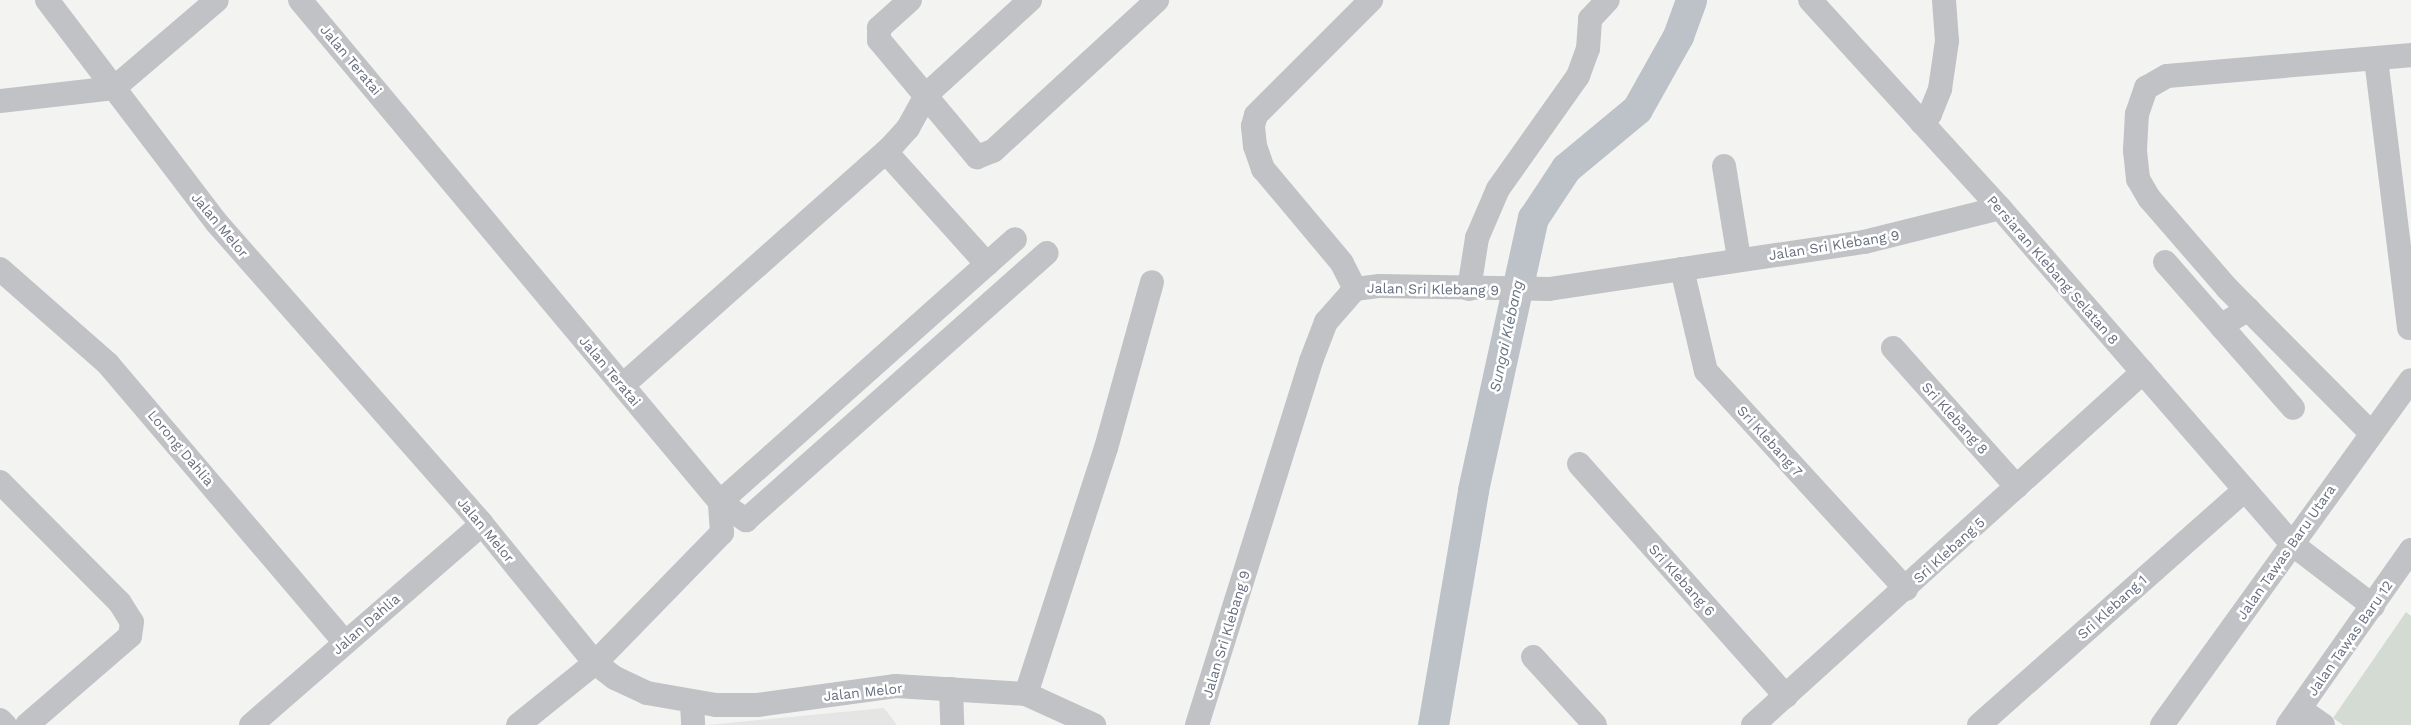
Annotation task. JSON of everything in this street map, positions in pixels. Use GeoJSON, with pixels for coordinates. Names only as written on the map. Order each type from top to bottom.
{"type":"FeatureCollection","features":[{"type":"Feature","properties":{"kind":"street","name":"Jalan Melor"},"geometry":{"type":"LineString","coordinates":[[47,0],[216,222],[482,524],[595,663],[615,678],[693,714],[896,686],[1026,694],[1094,725]]}},
{"type":"Feature","properties":{"kind":"street"},"geometry":{"type":"LineString","coordinates":[[0,101],[114,88],[217,0]]}},
{"type":"Feature","properties":{"kind":"street","name":"Jalan Teratai"},"geometry":{"type":"LineString","coordinates":[[300,0],[720,502],[746,520],[1047,252]]}},
{"type":"Feature","properties":{"kind":"street"},"geometry":{"type":"LineString","coordinates":[[910,0],[877,34],[971,153],[984,156],[993,151],[1157,0]]}},
{"type":"Feature","properties":{"kind":"street"},"geometry":{"type":"LineString","coordinates":[[623,385],[886,152],[908,128],[926,95],[1030,0]]}},
{"type":"Feature","properties":{"kind":"street"},"geometry":{"type":"LineString","coordinates":[[1355,289],[1336,256],[1263,169],[1255,146],[1253,126],[1256,115],[1371,0]]}},
{"type":"Feature","properties":{"kind":"street"},"geometry":{"type":"LineString","coordinates":[[1481,290],[1477,238],[1498,189],[1578,76],[1588,49],[1590,19],[1608,0]]}},
{"type":"Feature","properties":{"kind":"street","name":"Persiaran Klebang Selatan 8"},"geometry":{"type":"LineString","coordinates":[[1810,0],[2000,208],[2292,544],[2372,606]]}},
{"type":"Feature","properties":{"kind":"street"},"geometry":{"type":"LineString","coordinates":[[1922,123],[1930,114],[1940,89],[1947,41],[1944,0]]}},
{"type":"Feature","properties":{"kind":"street"},"geometry":{"type":"LineString","coordinates":[[2370,432],[2248,309],[2149,198],[2138,179],[2135,150],[2137,114],[2146,88],[2167,76],[2411,55]]}},
{"type":"Feature","properties":{"kind":"street"},"geometry":{"type":"LineString","coordinates":[[2376,59],[2407,271],[2409,328]]}},
{"type":"Feature","properties":{"kind":"street"},"geometry":{"type":"LineString","coordinates":[[886,152],[987,264]]}},
{"type":"Feature","properties":{"kind":"street"},"geometry":{"type":"LineString","coordinates":[[1724,166],[1739,259]]}},
{"type":"Feature","properties":{"kind":"street","name":"Jalan Sri Klebang 9"},"geometry":{"type":"LineString","coordinates":[[1198,725],[1310,361],[1326,322],[1355,289],[1380,286],[1481,290],[1548,289],[1897,236],[2000,208]]}},
{"type":"Feature","properties":{"kind":"street"},"geometry":{"type":"LineString","coordinates":[[518,725],[595,663],[722,533],[720,502],[1015,239]]}},
{"type":"Feature","properties":{"kind":"street"},"geometry":{"type":"LineString","coordinates":[[2165,262],[2293,408]]}},
{"type":"Feature","properties":{"kind":"street","name":"Lorong Dahlia"},"geometry":{"type":"LineString","coordinates":[[0,269],[108,364],[345,642]]}},
{"type":"Feature","properties":{"kind":"street","name":"Sri Klebang 7"},"geometry":{"type":"LineString","coordinates":[[1682,269],[1706,371],[1906,589]]}},
{"type":"Feature","properties":{"kind":"street"},"geometry":{"type":"LineString","coordinates":[[1026,694],[1106,448],[1152,282]]}},
{"type":"Feature","properties":{"kind":"street"},"geometry":{"type":"LineString","coordinates":[[2221,326],[2248,309]]}},
{"type":"Feature","properties":{"kind":"street","name":"Sri Klebang 8"},"geometry":{"type":"LineString","coordinates":[[1893,348],[2018,487]]}},
{"type":"Feature","properties":{"kind":"street","name":"Sri Klebang 5"},"geometry":{"type":"LineString","coordinates":[[1753,725],[1906,589],[2143,372]]}},
{"type":"Feature","properties":{"kind":"street","name":"Jalan Tawas Baru Utara"},"geometry":{"type":"LineString","coordinates":[[2162,725],[2370,432],[2411,380]]}},
{"type":"Feature","properties":{"kind":"street","name":"Sri Klebang 6"},"geometry":{"type":"LineString","coordinates":[[1579,464],[1786,696]]}},
{"type":"Feature","properties":{"kind":"street"},"geometry":{"type":"LineString","coordinates":[[0,482],[120,603],[132,622],[130,636],[27,725]]}},
{"type":"Feature","properties":{"kind":"street","name":"Sri Klebang 1"},"geometry":{"type":"LineString","coordinates":[[1979,725],[2245,490]]}},
{"type":"Feature","properties":{"kind":"street","name":"Jalan Dahlia"},"geometry":{"type":"LineString","coordinates":[[251,725],[482,524]]}},
{"type":"Feature","properties":{"kind":"street","name":"Jalan Tawas Baru 12"},"geometry":{"type":"LineString","coordinates":[[2294,717],[2411,550]]}},
{"type":"Feature","properties":{"kind":"street"},"geometry":{"type":"LineString","coordinates":[[1533,657],[1595,725]]}},
{"type":"Feature","properties":{"kind":"street"},"geometry":{"type":"LineString","coordinates":[[951,689],[952,725]]}},
{"type":"Feature","properties":{"kind":"street"},"geometry":{"type":"LineString","coordinates":[[2294,717],[2323,725]]}},
{"type":"Feature","properties":{"kind":"street"},"geometry":{"type":"LineString","coordinates":[[0,720],[5,725]]}},
{"type":"Feature","properties":{"kind":"shaded area"},"geometry":{"type":"Polygon","coordinates":[[[2406,612],[2411,616],[2411,725],[2343,725],[2333,718],[2406,612]]]}},
{"type":"Feature","properties":{"kind":"shaded area"},"geometry":{"type":"Polygon","coordinates":[[[884,708],[897,725],[708,725],[884,708]]]}},
{"type":"Feature","properties":{"kind":"waterway","name":"Sungai Klebang"},"geometry":{"type":"LineString","coordinates":[[1433,725],[1473,490],[1533,218],[1566,168],[1637,109],[1678,36],[1691,0]]}}]}
